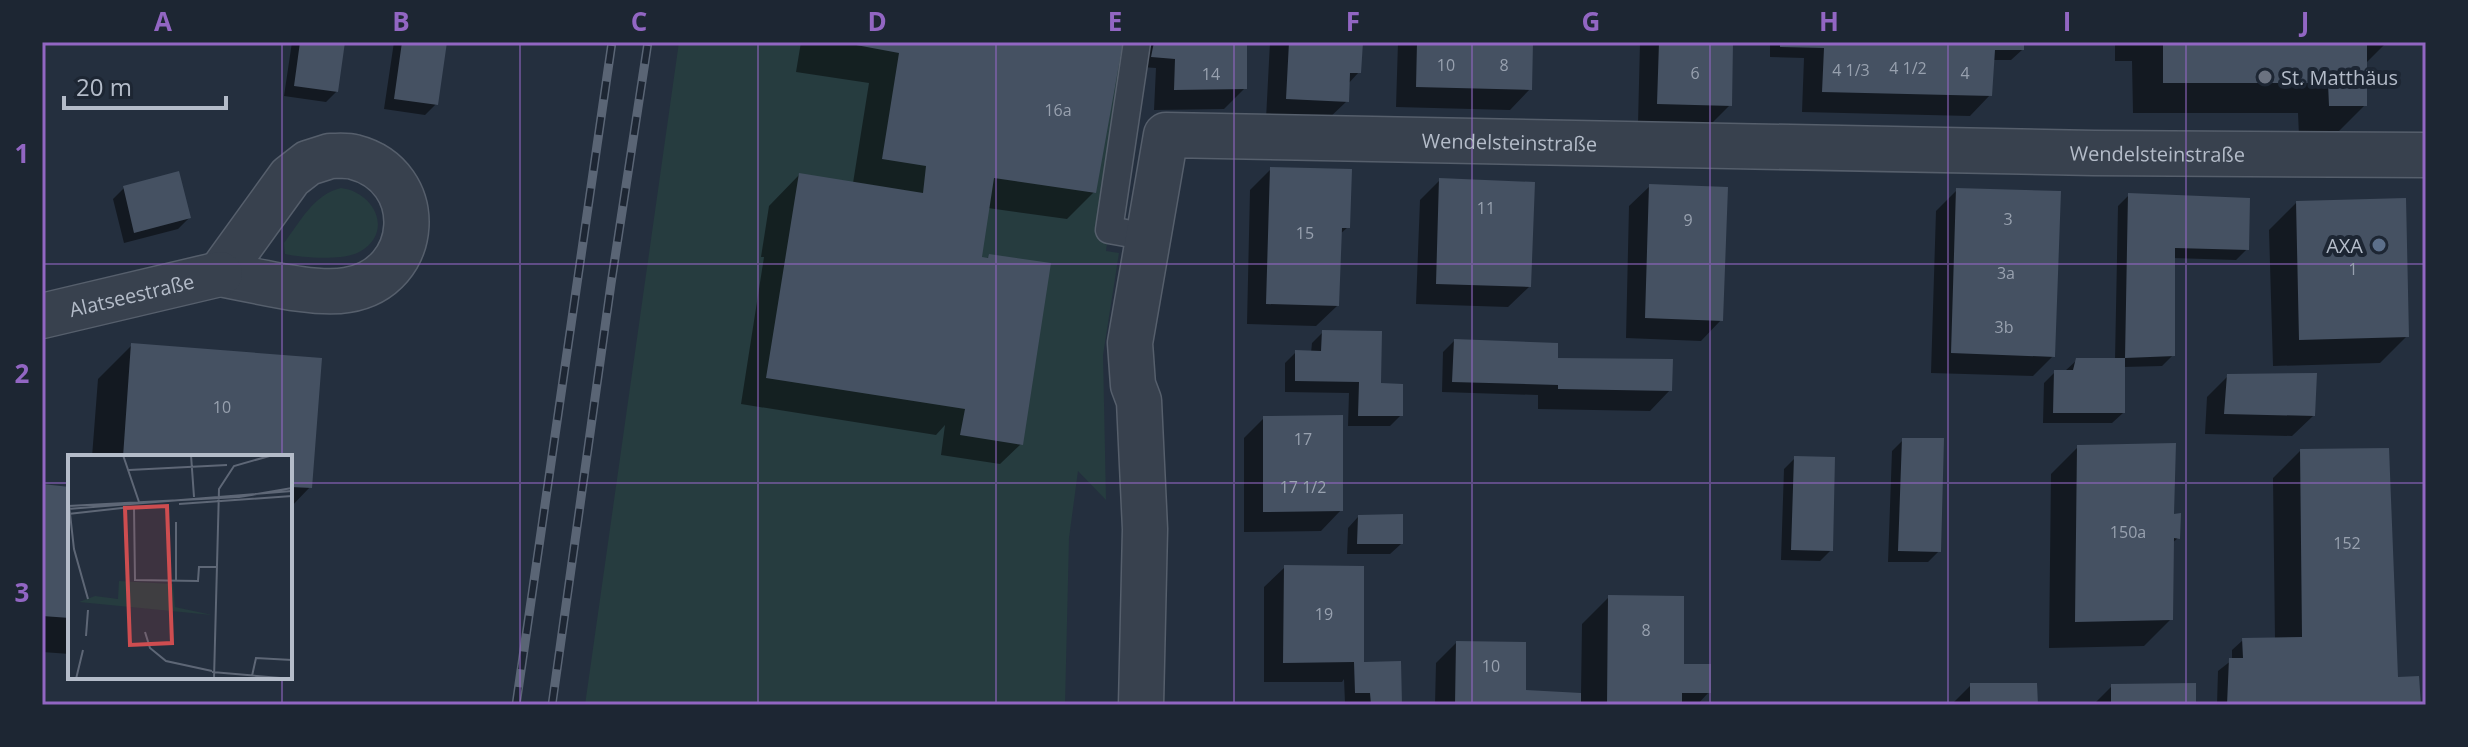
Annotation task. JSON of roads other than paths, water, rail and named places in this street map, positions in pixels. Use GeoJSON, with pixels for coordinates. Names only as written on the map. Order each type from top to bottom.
{"type":"FeatureCollection","features":[{"type":"Feature","properties":{"kind":"street","name":"Wendelsteinstraße"},"geometry":{"type":"LineString","coordinates":[[1141,705],[1145,514],[1139,401],[1133,385],[1130,343],[1166,135],[1828,149],[2426,155]]}},
{"type":"Feature","properties":{"kind":"street","name":"Alatseestraße"},"geometry":{"type":"LineString","coordinates":[[42,316],[220,274]]}},
{"type":"Feature","properties":{"kind":"lane"},"geometry":{"type":"LineString","coordinates":[[1137,42],[1109,230],[1148,237]]}},
{"type":"Feature","properties":{"kind":"railway"},"geometry":{"type":"LineString","coordinates":[[516,705],[612,42]]}},
{"type":"Feature","properties":{"kind":"railway"},"geometry":{"type":"LineString","coordinates":[[552,705],[648,42]]}},
{"type":"Feature","properties":{"kind":"place","name":"St. Matthäus"},"geometry":{"type":"Point","coordinates":[2265,77]}},
{"type":"Feature","properties":{"kind":"place","name":"AXA"},"geometry":{"type":"Point","coordinates":[2379,245]}}]}
